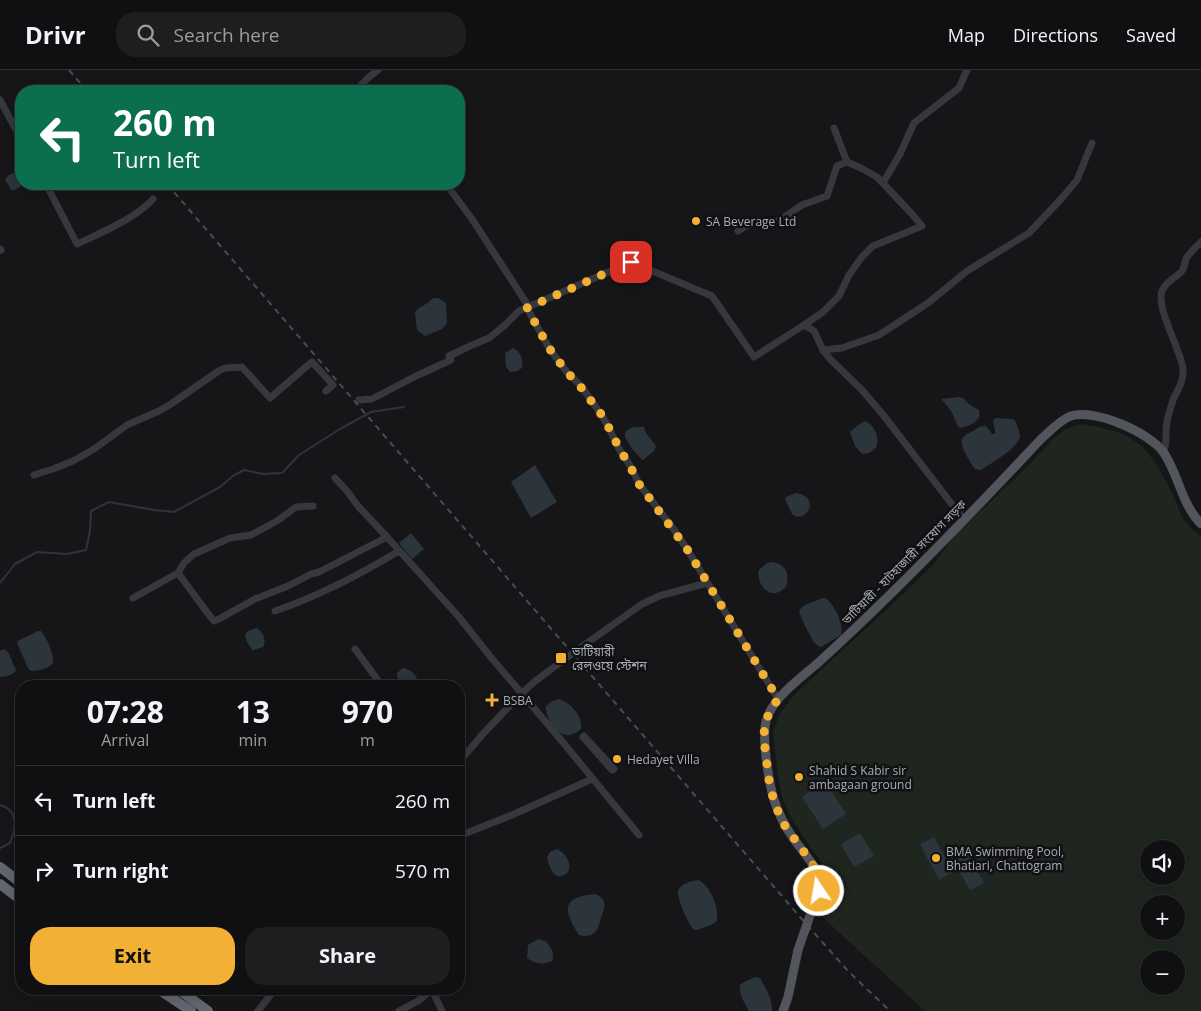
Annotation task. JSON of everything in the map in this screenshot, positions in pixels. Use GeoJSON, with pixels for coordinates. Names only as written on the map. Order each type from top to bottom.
{"type":"FeatureCollection","features":[{"type":"Feature","properties":{"kind":"highway"},"geometry":{"type":"LineString","coordinates":[[0,868],[15,879]]}},
{"type":"Feature","properties":{"kind":"highway"},"geometry":{"type":"LineString","coordinates":[[0,884],[15,895]]}},
{"type":"Feature","properties":{"kind":"highway"},"geometry":{"type":"LineString","coordinates":[[167,995],[191,1011]]}},
{"type":"Feature","properties":{"kind":"highway"},"geometry":{"type":"LineString","coordinates":[[186,995],[208,1011]]}},
{"type":"Feature","properties":{"kind":"main road","name":"ভাটিয়ারী - হাটহাজারী সংযোগ সড়ক"},"geometry":{"type":"LineString","coordinates":[[783,1011],[787,1004],[798,950],[819,891],[820,880],[812,863],[783,823],[774,802],[769,780],[764,726],[770,711],[778,699],[868,617],[964,520],[1040,439],[1056,425],[1071,416],[1088,415],[1106,418],[1137,432],[1163,452],[1178,482],[1186,504],[1201,524]]}},
{"type":"Feature","properties":{"kind":"street"},"geometry":{"type":"LineString","coordinates":[[361,85],[378,70]]}},
{"type":"Feature","properties":{"kind":"street"},"geometry":{"type":"LineString","coordinates":[[883,183],[900,154],[914,123],[959,88],[967,70]]}},
{"type":"Feature","properties":{"kind":"street"},"geometry":{"type":"LineString","coordinates":[[0,100],[15,128]]}},
{"type":"Feature","properties":{"kind":"street"},"geometry":{"type":"LineString","coordinates":[[359,400],[372,399],[451,360],[449,356],[489,338],[519,311],[631,262],[712,296],[754,357],[823,312],[839,296],[861,258],[873,246],[922,226],[877,177],[847,162],[834,128]]}},
{"type":"Feature","properties":{"kind":"street"},"geometry":{"type":"LineString","coordinates":[[823,350],[842,348],[879,335],[928,303],[967,271],[1028,233],[1062,198],[1076,180],[1092,143]]}},
{"type":"Feature","properties":{"kind":"street"},"geometry":{"type":"LineString","coordinates":[[738,231],[760,221],[771,222],[780,220],[802,205],[827,196],[837,166],[847,162]]}},
{"type":"Feature","properties":{"kind":"street"},"geometry":{"type":"LineString","coordinates":[[49,190],[77,244],[128,218],[146,207],[153,199]]}},
{"type":"Feature","properties":{"kind":"street"},"geometry":{"type":"LineString","coordinates":[[451,190],[472,218],[527,304],[527,308],[549,348],[601,414],[639,484],[679,537],[778,699]]}},
{"type":"Feature","properties":{"kind":"street"},"geometry":{"type":"LineString","coordinates":[[1163,452],[1167,443],[1165,428],[1174,398],[1183,378],[1183,366],[1166,320],[1161,292],[1165,284],[1180,273],[1187,258],[1201,242]]}},
{"type":"Feature","properties":{"kind":"street"},"geometry":{"type":"LineString","coordinates":[[804,324],[814,331],[823,350],[831,360],[862,390],[884,416],[964,520]]}},
{"type":"Feature","properties":{"kind":"street"},"geometry":{"type":"LineString","coordinates":[[34,475],[73,461],[94,449],[126,425],[159,411],[220,370],[226,368],[242,366],[270,398],[312,362],[333,385],[326,390]]}},
{"type":"Feature","properties":{"kind":"street"},"geometry":{"type":"LineString","coordinates":[[335,478],[358,506],[460,617],[489,655],[639,835]]}},
{"type":"Feature","properties":{"kind":"street"},"geometry":{"type":"LineString","coordinates":[[133,598],[178,573],[184,563],[194,554],[230,538],[251,534],[296,507],[312,506]]}},
{"type":"Feature","properties":{"kind":"street"},"geometry":{"type":"LineString","coordinates":[[178,573],[214,621],[255,599],[319,572],[387,537]]}},
{"type":"Feature","properties":{"kind":"street"},"geometry":{"type":"LineString","coordinates":[[275,611],[341,584],[399,551]]}},
{"type":"Feature","properties":{"kind":"street"},"geometry":{"type":"LineString","coordinates":[[465,755],[522,693],[563,660],[642,604],[659,596],[707,583]]}},
{"type":"Feature","properties":{"kind":"street"},"geometry":{"type":"LineString","coordinates":[[355,649],[378,680]]}},
{"type":"Feature","properties":{"kind":"street"},"geometry":{"type":"LineString","coordinates":[[584,736],[614,769],[612,770],[582,738],[584,736]]}},
{"type":"Feature","properties":{"kind":"street"},"geometry":{"type":"LineString","coordinates":[[465,834],[592,779]]}},
{"type":"Feature","properties":{"kind":"street"},"geometry":{"type":"LineString","coordinates":[[258,1011],[270,995]]}},
{"type":"Feature","properties":{"kind":"street"},"geometry":{"type":"LineString","coordinates":[[399,1011],[426,995]]}},
{"type":"Feature","properties":{"kind":"street"},"geometry":{"type":"LineString","coordinates":[[434,995],[442,1011]]}},
{"type":"Feature","properties":{"kind":"shaded area"},"geometry":{"type":"Polygon","coordinates":[[[15,173],[14,190],[11,190],[5,179],[15,173]]]}},
{"type":"Feature","properties":{"kind":"shaded area"},"geometry":{"type":"Polygon","coordinates":[[[433,298],[438,298],[446,303],[447,323],[442,329],[425,336],[417,330],[415,312],[433,298]]]}},
{"type":"Feature","properties":{"kind":"shaded area"},"geometry":{"type":"Polygon","coordinates":[[[513,348],[521,356],[522,368],[510,372],[506,367],[505,353],[513,348]]]}},
{"type":"Feature","properties":{"kind":"shaded area"},"geometry":{"type":"Polygon","coordinates":[[[959,397],[979,410],[977,420],[968,426],[960,428],[951,411],[941,399],[959,397]]]}},
{"type":"Feature","properties":{"kind":"shaded area"},"geometry":{"type":"Polygon","coordinates":[[[994,419],[1015,420],[1020,434],[1018,441],[1015,446],[997,460],[981,470],[975,469],[964,450],[962,443],[964,436],[984,426],[992,434],[995,434],[994,419]]]}},
{"type":"Feature","properties":{"kind":"shaded area"},"geometry":{"type":"Polygon","coordinates":[[[866,421],[871,425],[878,440],[874,450],[862,454],[855,446],[850,432],[866,421]]]}},
{"type":"Feature","properties":{"kind":"shaded area"},"geometry":{"type":"Polygon","coordinates":[[[1080,424],[1115,431],[1139,444],[1148,453],[1165,478],[1182,517],[1201,537],[1201,1011],[925,1011],[821,916],[829,893],[829,875],[803,837],[783,800],[778,778],[773,732],[779,715],[795,694],[933,565],[955,535],[1031,463],[1064,430],[1080,424]]]}},
{"type":"Feature","properties":{"kind":"shaded area"},"geometry":{"type":"Polygon","coordinates":[[[634,427],[644,427],[646,433],[656,446],[654,451],[643,460],[632,448],[625,436],[627,430],[634,427]]]}},
{"type":"Feature","properties":{"kind":"shaded area"},"geometry":{"type":"Polygon","coordinates":[[[535,465],[557,502],[531,518],[511,482],[535,465]]]}},
{"type":"Feature","properties":{"kind":"shaded area"},"geometry":{"type":"Polygon","coordinates":[[[796,493],[804,496],[810,504],[809,509],[802,516],[792,514],[785,499],[796,493]]]}},
{"type":"Feature","properties":{"kind":"shaded area"},"geometry":{"type":"Polygon","coordinates":[[[411,533],[424,549],[412,559],[399,543],[411,533]]]}},
{"type":"Feature","properties":{"kind":"shaded area"},"geometry":{"type":"Polygon","coordinates":[[[772,562],[784,567],[787,574],[786,587],[776,593],[768,592],[762,586],[758,574],[759,570],[767,563],[772,562]]]}},
{"type":"Feature","properties":{"kind":"shaded area"},"geometry":{"type":"Polygon","coordinates":[[[823,598],[827,599],[836,611],[842,630],[841,635],[821,647],[812,639],[799,610],[805,605],[823,598]]]}},
{"type":"Feature","properties":{"kind":"shaded area"},"geometry":{"type":"Polygon","coordinates":[[[256,628],[261,631],[265,642],[263,647],[252,650],[245,635],[248,631],[256,628]]]}},
{"type":"Feature","properties":{"kind":"shaded area"},"geometry":{"type":"Polygon","coordinates":[[[41,631],[48,642],[53,663],[43,669],[31,671],[17,643],[41,631]]]}},
{"type":"Feature","properties":{"kind":"shaded area"},"geometry":{"type":"Polygon","coordinates":[[[4,649],[8,652],[16,670],[8,676],[1,677],[0,651],[4,649]]]}},
{"type":"Feature","properties":{"kind":"shaded area"},"geometry":{"type":"Polygon","coordinates":[[[403,668],[409,670],[417,680],[399,680],[397,673],[403,668]]]}},
{"type":"Feature","properties":{"kind":"shaded area"},"geometry":{"type":"Polygon","coordinates":[[[559,699],[572,707],[580,719],[581,729],[572,734],[566,735],[558,731],[547,715],[546,706],[552,701],[559,699]]]}},
{"type":"Feature","properties":{"kind":"shaded area"},"geometry":{"type":"Polygon","coordinates":[[[825,782],[846,814],[823,829],[802,797],[825,782]]]}},
{"type":"Feature","properties":{"kind":"shaded area"},"geometry":{"type":"Polygon","coordinates":[[[860,833],[874,856],[854,867],[841,844],[860,833]]]}},
{"type":"Feature","properties":{"kind":"shaded area","name":"BMA Swimming Pool, Bhatiari, Chattogram"},"geometry":{"type":"Polygon","coordinates":[[[934,837],[953,872],[939,880],[920,844],[934,837]]]}},
{"type":"Feature","properties":{"kind":"shaded area"},"geometry":{"type":"Polygon","coordinates":[[[964,847],[984,883],[970,890],[950,855],[964,847]]]}},
{"type":"Feature","properties":{"kind":"shaded area"},"geometry":{"type":"Polygon","coordinates":[[[557,849],[562,852],[569,863],[567,873],[560,876],[554,874],[547,857],[550,852],[557,849]]]}},
{"type":"Feature","properties":{"kind":"shaded area"},"geometry":{"type":"Polygon","coordinates":[[[699,880],[713,898],[717,910],[717,921],[696,930],[693,929],[686,917],[678,891],[684,884],[699,880]]]}},
{"type":"Feature","properties":{"kind":"shaded area"},"geometry":{"type":"Polygon","coordinates":[[[595,894],[602,898],[604,904],[599,926],[592,935],[579,935],[570,918],[568,906],[576,898],[595,894]]]}},
{"type":"Feature","properties":{"kind":"shaded area"},"geometry":{"type":"Polygon","coordinates":[[[538,939],[545,941],[551,948],[553,953],[552,961],[539,963],[527,958],[528,945],[538,939]]]}},
{"type":"Feature","properties":{"kind":"shaded area"},"geometry":{"type":"Polygon","coordinates":[[[756,977],[760,978],[768,994],[772,1011],[749,1011],[744,1002],[740,992],[740,985],[756,977]]]}},
{"type":"Feature","properties":{"kind":"waterway"},"geometry":{"type":"LineString","coordinates":[[0,583],[15,564],[37,552],[67,554],[86,550],[90,531],[91,511],[109,502],[174,512],[220,487],[244,470],[263,474],[282,473],[299,455],[371,412],[404,407]]}},
{"type":"Feature","properties":{"kind":"waterway"},"geometry":{"type":"LineString","coordinates":[[0,805],[10,811],[14,820],[14,831],[10,843],[0,848]]}},
{"type":"Feature","properties":{"kind":"railway"},"geometry":{"type":"LineString","coordinates":[[69,70],[82,85]]}},
{"type":"Feature","properties":{"kind":"railway"},"geometry":{"type":"LineString","coordinates":[[172,190],[800,917],[848,971],[890,1011]]}},
{"type":"Feature","properties":{"kind":"place","name":"SA Beverage Ltd"},"geometry":{"type":"Point","coordinates":[696,221]}},
{"type":"Feature","properties":{"kind":"place","name":"ভাটিয়ারী রেলওয়ে স্টেশন"},"geometry":{"type":"Point","coordinates":[561,658]}},
{"type":"Feature","properties":{"kind":"place","name":"BSBA"},"geometry":{"type":"Point","coordinates":[492,700]}},
{"type":"Feature","properties":{"kind":"place","name":"Hedayet Villa"},"geometry":{"type":"Point","coordinates":[617,759]}},
{"type":"Feature","properties":{"kind":"place","name":"Shahid S Kabir sir ambagaan ground"},"geometry":{"type":"Point","coordinates":[799,777]}},
{"type":"Feature","properties":{"kind":"place","name":"BMA Swimming Pool, Bhatiari, Chattogram"},"geometry":{"type":"Point","coordinates":[936,858]}},
{"type":"Feature","properties":{"kind":"route"},"geometry":{"type":"LineString","coordinates":[[631,262],[527,308],[549,348],[601,414],[639,484],[687,549],[778,699],[770,711],[764,726],[769,780],[774,802],[783,823],[812,863],[820,880],[819,891]]}}]}
